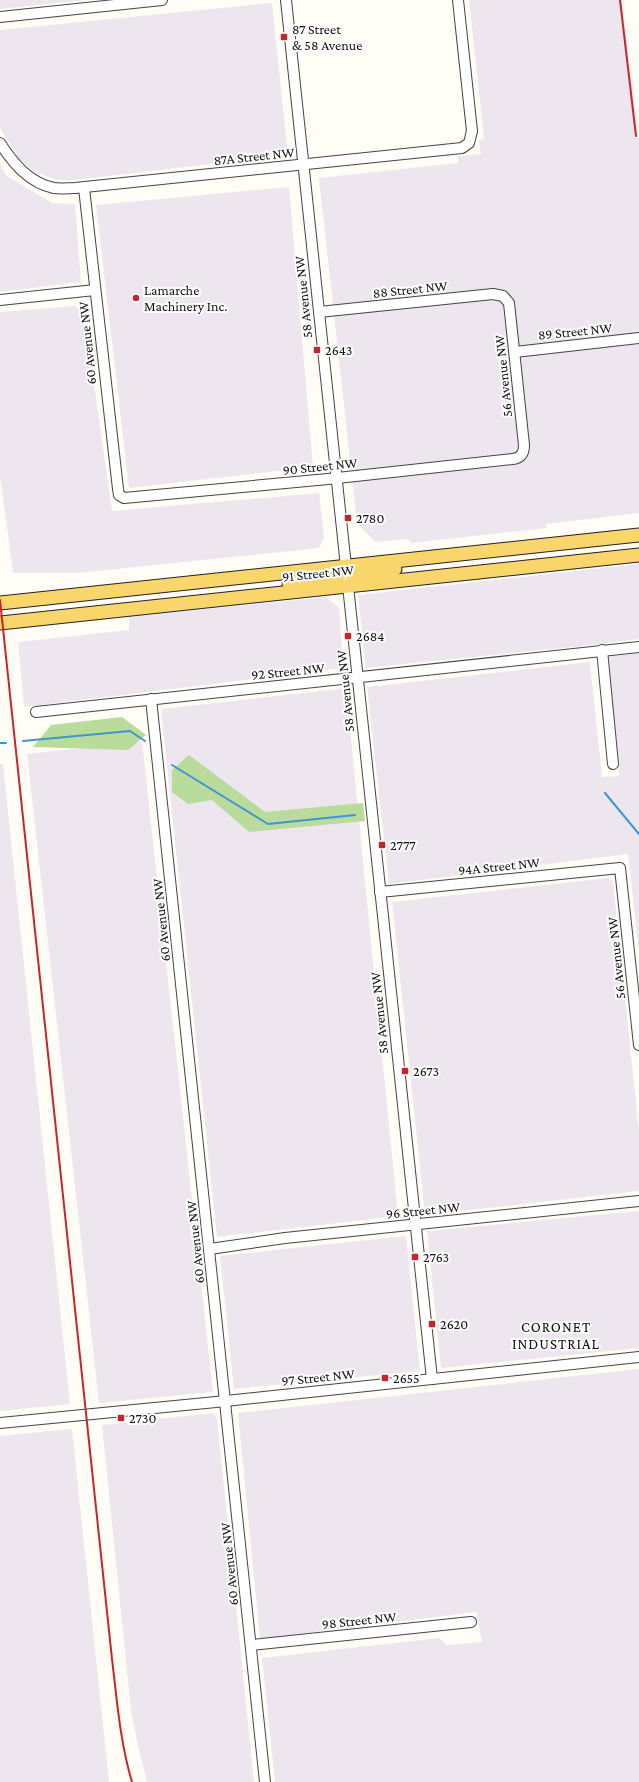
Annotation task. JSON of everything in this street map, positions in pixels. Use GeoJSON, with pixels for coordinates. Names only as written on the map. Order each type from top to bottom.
{"type":"FeatureCollection","features":[{"type":"Feature","properties":{"kind":"main road","name":"91 Street NW"},"geometry":{"type":"LineString","coordinates":[[0,603],[639,535]]}},
{"type":"Feature","properties":{"kind":"main road"},"geometry":{"type":"LineString","coordinates":[[348,586],[357,576],[440,562],[458,555]]}},
{"type":"Feature","properties":{"kind":"main road","name":"91 Street NW"},"geometry":{"type":"LineString","coordinates":[[0,623],[639,555]]}},
{"type":"Feature","properties":{"kind":"main road"},"geometry":{"type":"LineString","coordinates":[[227,599],[277,586],[336,576],[343,571],[346,566]]}},
{"type":"Feature","properties":{"kind":"street"},"geometry":{"type":"LineString","coordinates":[[0,17],[162,0]]}},
{"type":"Feature","properties":{"kind":"street","name":"58 Avenue NW"},"geometry":{"type":"LineString","coordinates":[[286,0],[432,1379]]}},
{"type":"Feature","properties":{"kind":"street","name":"87A Street NW"},"geometry":{"type":"LineString","coordinates":[[0,143],[13,162],[27,176],[54,188],[84,188],[459,148],[469,143],[472,131],[458,0]]}},
{"type":"Feature","properties":{"kind":"street","name":"60 Avenue NW"},"geometry":{"type":"LineString","coordinates":[[84,188],[119,495]]}},
{"type":"Feature","properties":{"kind":"street"},"geometry":{"type":"LineString","coordinates":[[0,300],[95,290]]}},
{"type":"Feature","properties":{"kind":"street","name":"88 Street NW"},"geometry":{"type":"LineString","coordinates":[[319,312],[493,294],[503,296]]}},
{"type":"Feature","properties":{"kind":"street","name":"56 Avenue NW"},"geometry":{"type":"LineString","coordinates":[[503,296],[509,303],[515,352],[524,445],[522,455]]}},
{"type":"Feature","properties":{"kind":"street","name":"89 Street NW"},"geometry":{"type":"LineString","coordinates":[[515,352],[639,338]]}},
{"type":"Feature","properties":{"kind":"street","name":"90 Street NW"},"geometry":{"type":"LineString","coordinates":[[119,495],[124,498],[337,478],[513,459],[522,455]]}},
{"type":"Feature","properties":{"kind":"street","name":"92 Street NW"},"geometry":{"type":"LineString","coordinates":[[36,712],[639,647]]}},
{"type":"Feature","properties":{"kind":"street"},"geometry":{"type":"LineString","coordinates":[[602,650],[613,764]]}},
{"type":"Feature","properties":{"kind":"street","name":"60 Avenue NW"},"geometry":{"type":"LineString","coordinates":[[151,699],[265,1782]]}},
{"type":"Feature","properties":{"kind":"street","name":"56 Avenue NW"},"geometry":{"type":"LineString","coordinates":[[620,868],[639,1044]]}},
{"type":"Feature","properties":{"kind":"street","name":"94A Street NW"},"geometry":{"type":"LineString","coordinates":[[380,892],[620,868]]}},
{"type":"Feature","properties":{"kind":"street","name":"96 Street NW"},"geometry":{"type":"LineString","coordinates":[[210,1249],[285,1238],[639,1201]]}},
{"type":"Feature","properties":{"kind":"street","name":"97 Street NW"},"geometry":{"type":"LineString","coordinates":[[0,1423],[226,1401],[639,1357]]}},
{"type":"Feature","properties":{"kind":"street","name":"98 Street NW"},"geometry":{"type":"LineString","coordinates":[[251,1645],[471,1622]]}},
{"type":"Feature","properties":{"kind":"shaded area"},"geometry":{"type":"Polygon","coordinates":[[[0,0],[87,0],[0,9],[0,0]]]}},
{"type":"Feature","properties":{"kind":"shaded area"},"geometry":{"type":"Polygon","coordinates":[[[469,0],[622,0],[639,139],[639,513],[546,524],[546,528],[411,543],[408,539],[376,542],[357,524],[319,178],[458,163],[458,156],[481,154],[479,140],[484,139],[469,0]]]}},
{"type":"Feature","properties":{"kind":"shaded area"},"geometry":{"type":"Polygon","coordinates":[[[272,3],[288,155],[75,180],[57,180],[35,172],[19,159],[0,128],[0,30],[272,3]]]}},
{"type":"Feature","properties":{"kind":"shaded area"},"geometry":{"type":"Polygon","coordinates":[[[0,165],[7,176],[52,203],[75,204],[81,282],[0,292],[0,165]]]}},
{"type":"Feature","properties":{"kind":"shaded area"},"geometry":{"type":"Polygon","coordinates":[[[289,187],[313,467],[129,488],[96,205],[289,187]]]}},
{"type":"Feature","properties":{"kind":"shaded area"},"geometry":{"type":"Polygon","coordinates":[[[75,306],[84,312],[112,511],[319,493],[324,538],[319,548],[78,573],[13,573],[0,475],[0,312],[75,306]]]}},
{"type":"Feature","properties":{"kind":"shaded area"},"geometry":{"type":"Polygon","coordinates":[[[639,564],[639,639],[366,668],[358,595],[639,564]]]}},
{"type":"Feature","properties":{"kind":"shaded area"},"geometry":{"type":"Polygon","coordinates":[[[326,597],[339,608],[343,668],[24,707],[18,642],[129,630],[129,617],[326,597]]]}},
{"type":"Feature","properties":{"kind":"shaded area"},"geometry":{"type":"Polygon","coordinates":[[[639,653],[639,952],[628,854],[389,884],[367,687],[590,662],[602,777],[619,776],[606,657],[639,653]]]}},
{"type":"Feature","properties":{"kind":"shaded area"},"geometry":{"type":"Polygon","coordinates":[[[346,688],[398,1216],[217,1237],[161,709],[346,688]]]}},
{"type":"Feature","properties":{"kind":"shaded area"},"geometry":{"type":"Polygon","coordinates":[[[142,741],[213,1392],[99,1403],[27,754],[142,741]]]}},
{"type":"Feature","properties":{"kind":"shaded area"},"geometry":{"type":"Polygon","coordinates":[[[0,764],[3,764],[70,1404],[0,1411],[0,764]]]}},
{"type":"Feature","properties":{"kind":"shaded area"},"geometry":{"type":"Polygon","coordinates":[[[608,878],[613,882],[639,1132],[639,1191],[425,1215],[392,902],[608,878]]]}},
{"type":"Feature","properties":{"kind":"shaded area"},"geometry":{"type":"Polygon","coordinates":[[[639,1211],[639,1348],[441,1368],[427,1231],[639,1211]]]}},
{"type":"Feature","properties":{"kind":"shaded area"},"geometry":{"type":"Polygon","coordinates":[[[406,1236],[420,1371],[234,1389],[220,1256],[406,1236]]]}},
{"type":"Feature","properties":{"kind":"shaded area"},"geometry":{"type":"Polygon","coordinates":[[[639,1369],[639,1782],[275,1782],[262,1658],[439,1638],[447,1645],[482,1642],[476,1612],[260,1639],[238,1413],[639,1369]]]}},
{"type":"Feature","properties":{"kind":"shaded area"},"geometry":{"type":"Polygon","coordinates":[[[213,1413],[217,1418],[254,1782],[147,1782],[131,1710],[102,1425],[213,1413]]]}},
{"type":"Feature","properties":{"kind":"shaded area"},"geometry":{"type":"Polygon","coordinates":[[[72,1429],[109,1782],[0,1782],[0,1436],[72,1429]]]}},
{"type":"Feature","properties":{"kind":"green space"},"geometry":{"type":"Polygon","coordinates":[[[122,717],[146,735],[128,750],[33,747],[51,725],[122,717]]]}},
{"type":"Feature","properties":{"kind":"green space"},"geometry":{"type":"Polygon","coordinates":[[[189,755],[265,812],[363,803],[365,821],[249,832],[212,800],[188,804],[172,792],[172,770],[189,755]]]}},
{"type":"Feature","properties":{"kind":"waterway"},"geometry":{"type":"LineString","coordinates":[[23,741],[130,731],[145,741]]}},
{"type":"Feature","properties":{"kind":"waterway"},"geometry":{"type":"LineString","coordinates":[[0,743],[6,743]]}},
{"type":"Feature","properties":{"kind":"waterway"},"geometry":{"type":"LineString","coordinates":[[172,765],[268,824],[355,815]]}},
{"type":"Feature","properties":{"kind":"waterway"},"geometry":{"type":"LineString","coordinates":[[605,793],[639,834]]}},
{"type":"Feature","properties":{"kind":"railway"},"geometry":{"type":"LineString","coordinates":[[620,0],[636,136]]}},
{"type":"Feature","properties":{"kind":"railway"},"geometry":{"type":"LineString","coordinates":[[0,600],[117,1705],[132,1782]]}},
{"type":"Feature","properties":{"kind":"place","name":"87 Street & 58 Avenue"},"geometry":{"type":"Point","coordinates":[284,37]}},
{"type":"Feature","properties":{"kind":"place","name":"Lamarche Machinery Inc."},"geometry":{"type":"Point","coordinates":[136,298]}},
{"type":"Feature","properties":{"kind":"place","name":"2643"},"geometry":{"type":"Point","coordinates":[317,350]}},
{"type":"Feature","properties":{"kind":"place","name":"2780"},"geometry":{"type":"Point","coordinates":[348,518]}},
{"type":"Feature","properties":{"kind":"place","name":"2684"},"geometry":{"type":"Point","coordinates":[348,636]}},
{"type":"Feature","properties":{"kind":"place","name":"2777"},"geometry":{"type":"Point","coordinates":[382,845]}},
{"type":"Feature","properties":{"kind":"place","name":"2673"},"geometry":{"type":"Point","coordinates":[405,1071]}},
{"type":"Feature","properties":{"kind":"place","name":"2763"},"geometry":{"type":"Point","coordinates":[415,1257]}},
{"type":"Feature","properties":{"kind":"place","name":"2620"},"geometry":{"type":"Point","coordinates":[432,1324]}},
{"type":"Feature","properties":{"kind":"place","name":"2655"},"geometry":{"type":"Point","coordinates":[385,1378]}},
{"type":"Feature","properties":{"kind":"place","name":"2730"},"geometry":{"type":"Point","coordinates":[121,1418]}},
{"type":"Feature","properties":{"kind":"district","name":"CORONET INDUSTRIAL"},"geometry":{"type":"Point","coordinates":[556,1336]}}]}
